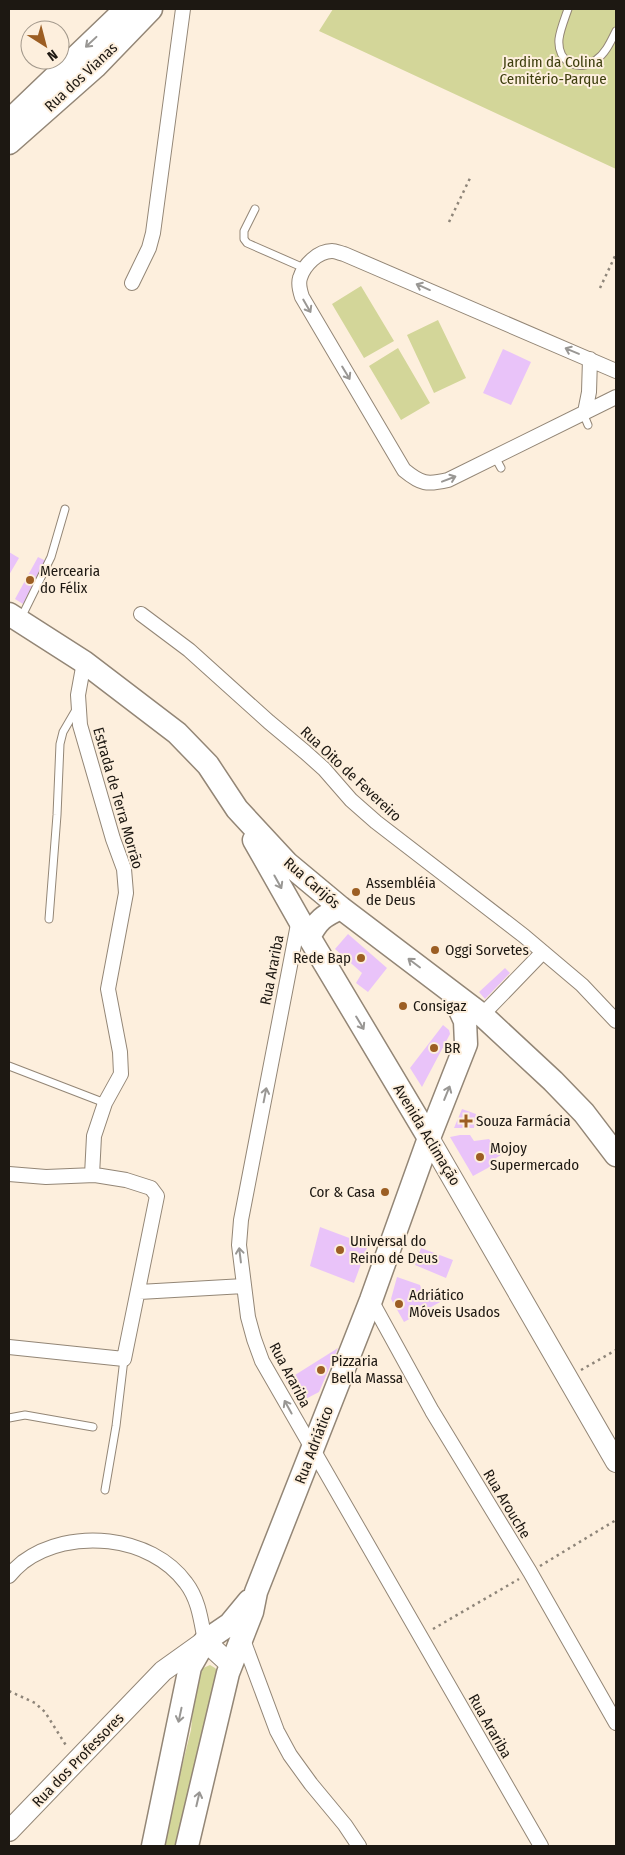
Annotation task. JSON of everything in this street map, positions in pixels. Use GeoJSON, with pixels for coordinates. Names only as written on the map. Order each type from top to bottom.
{"type":"FeatureCollection","features":[{"type":"Feature","properties":{"kind":"main road","name":"Rua dos Vianas"},"geometry":{"type":"LineString","coordinates":[[9,121],[126,9]]}},
{"type":"Feature","properties":{"kind":"main road","name":"Rua dos Vianas"},"geometry":{"type":"LineString","coordinates":[[9,143],[95,67],[151,9]]}},
{"type":"Feature","properties":{"kind":"main road","name":"Rua Carijós"},"geometry":{"type":"LineString","coordinates":[[14,617],[84,662],[193,747],[208,765],[238,809],[287,863],[341,908],[482,1015],[584,1113],[616,1156]]}},
{"type":"Feature","properties":{"kind":"main road","name":"Avenida Aclimação"},"geometry":{"type":"LineString","coordinates":[[238,809],[304,928],[430,1138]]}},
{"type":"Feature","properties":{"kind":"main road"},"geometry":{"type":"LineString","coordinates":[[304,928],[316,924],[322,918],[341,908]]}},
{"type":"Feature","properties":{"kind":"main road","name":"Rua Adriático"},"geometry":{"type":"LineString","coordinates":[[153,1846],[190,1667],[242,1636],[252,1612],[256,1592],[371,1300],[466,1044],[465,1021],[452,993]]}},
{"type":"Feature","properties":{"kind":"main road"},"geometry":{"type":"LineString","coordinates":[[466,1044],[487,1037],[514,1044]]}},
{"type":"Feature","properties":{"kind":"main road","name":"Rua Adriático"},"geometry":{"type":"LineString","coordinates":[[187,1846],[217,1652],[230,1624],[256,1592]]}},
{"type":"Feature","properties":{"kind":"street"},"geometry":{"type":"LineString","coordinates":[[132,283],[149,248],[153,233],[183,9]]}},
{"type":"Feature","properties":{"kind":"street"},"geometry":{"type":"LineString","coordinates":[[616,371],[344,254],[331,251],[320,255],[311,260],[299,278],[302,297],[404,470],[425,484],[448,480],[498,463],[585,417],[616,397]]}},
{"type":"Feature","properties":{"kind":"street"},"geometry":{"type":"LineString","coordinates":[[585,417],[589,392],[590,359]]}},
{"type":"Feature","properties":{"kind":"street","name":"Rua Oito de Fevereiro"},"geometry":{"type":"LineString","coordinates":[[141,614],[189,650],[305,752],[324,769],[351,800],[376,822],[543,952],[582,985],[616,1021]]}},
{"type":"Feature","properties":{"kind":"street","name":"Estrada de Terra Morrão"},"geometry":{"type":"LineString","coordinates":[[84,662],[78,695],[80,725],[112,839],[124,869],[126,893],[108,989],[120,1052],[121,1074],[105,1104],[94,1136],[92,1175]]}},
{"type":"Feature","properties":{"kind":"street","name":"Rua Arariba"},"geometry":{"type":"LineString","coordinates":[[304,928],[241,1220],[239,1244],[248,1318],[262,1361],[541,1846]]}},
{"type":"Feature","properties":{"kind":"street"},"geometry":{"type":"LineString","coordinates":[[482,1015],[543,952]]}},
{"type":"Feature","properties":{"kind":"street","name":"Avenida Aclimação"},"geometry":{"type":"LineString","coordinates":[[430,1138],[569,1377],[616,1462]]}},
{"type":"Feature","properties":{"kind":"street"},"geometry":{"type":"LineString","coordinates":[[9,1174],[46,1177],[92,1175],[126,1180],[152,1188],[158,1196],[124,1359],[9,1347]]}},
{"type":"Feature","properties":{"kind":"street"},"geometry":{"type":"LineString","coordinates":[[139,1292],[244,1286]]}},
{"type":"Feature","properties":{"kind":"street","name":"Rua Arouche"},"geometry":{"type":"LineString","coordinates":[[371,1300],[432,1412],[530,1572],[616,1723]]}},
{"type":"Feature","properties":{"kind":"street"},"geometry":{"type":"LineString","coordinates":[[9,1576],[22,1562],[45,1550],[70,1543],[103,1540],[143,1549],[163,1559],[178,1572],[188,1585],[217,1652]]}},
{"type":"Feature","properties":{"kind":"street"},"geometry":{"type":"LineString","coordinates":[[242,1636],[277,1731],[290,1755],[345,1825],[359,1846]]}},
{"type":"Feature","properties":{"kind":"street","name":"Rua dos Professores"},"geometry":{"type":"LineString","coordinates":[[9,1831],[162,1671],[217,1652]]}},
{"type":"Feature","properties":{"kind":"street","name":"Rua dos Professores"},"geometry":{"type":"LineString","coordinates":[[147,1688],[169,1680],[190,1667]]}},
{"type":"Feature","properties":{"kind":"lane"},"geometry":{"type":"LineString","coordinates":[[568,9],[559,40],[562,55],[570,64],[582,66],[596,60],[609,46],[616,31]]}},
{"type":"Feature","properties":{"kind":"lane"},"geometry":{"type":"LineString","coordinates":[[255,209],[244,231],[244,239],[247,243],[304,268]]}},
{"type":"Feature","properties":{"kind":"lane"},"geometry":{"type":"LineString","coordinates":[[14,617],[51,557],[65,510]]}},
{"type":"Feature","properties":{"kind":"lane"},"geometry":{"type":"LineString","coordinates":[[49,919],[60,744],[67,724],[78,708]]}},
{"type":"Feature","properties":{"kind":"lane"},"geometry":{"type":"LineString","coordinates":[[9,1066],[105,1104]]}},
{"type":"Feature","properties":{"kind":"lane"},"geometry":{"type":"LineString","coordinates":[[105,1490],[116,1426],[124,1359]]}},
{"type":"Feature","properties":{"kind":"lane"},"geometry":{"type":"LineString","coordinates":[[9,1418],[25,1415],[94,1427]]}},
{"type":"Feature","properties":{"kind":"path"},"geometry":{"type":"LineString","coordinates":[[449,222],[471,176]]}},
{"type":"Feature","properties":{"kind":"path"},"geometry":{"type":"LineString","coordinates":[[600,288],[616,254]]}},
{"type":"Feature","properties":{"kind":"path"},"geometry":{"type":"LineString","coordinates":[[569,1377],[616,1350]]}},
{"type":"Feature","properties":{"kind":"path"},"geometry":{"type":"LineString","coordinates":[[9,1691],[35,1703],[45,1712],[76,1762]]}},
{"type":"Feature","properties":{"kind":"green space","name":"Jardim da Colina Cemitério-Parque"},"geometry":{"type":"Polygon","coordinates":[[[333,9],[616,9],[616,169],[319,31],[333,9]]]}},
{"type":"Feature","properties":{"kind":"green space"},"geometry":{"type":"Polygon","coordinates":[[[361,286],[394,341],[364,358],[332,304],[361,286]]]}},
{"type":"Feature","properties":{"kind":"green space"},"geometry":{"type":"Polygon","coordinates":[[[438,320],[466,378],[434,393],[407,335],[438,320]]]}},
{"type":"Feature","properties":{"kind":"green space"},"geometry":{"type":"Polygon","coordinates":[[[398,348],[430,403],[401,420],[369,366],[398,348]]]}},
{"type":"Feature","properties":{"kind":"green space"},"geometry":{"type":"Polygon","coordinates":[[[210,1665],[219,1672],[179,1846],[162,1846],[191,1730],[195,1685],[201,1669],[210,1665]]]}},
{"type":"Feature","properties":{"kind":"building"},"geometry":{"type":"Polygon","coordinates":[[[503,349],[531,362],[511,405],[483,393],[503,349]]]}},
{"type":"Feature","properties":{"kind":"building"},"geometry":{"type":"Polygon","coordinates":[[[9,552],[19,558],[9,575],[9,552]]]}},
{"type":"Feature","properties":{"kind":"building","name":"Mercearia do Félix"},"geometry":{"type":"Polygon","coordinates":[[[38,557],[46,561],[23,604],[15,599],[38,557]]]}},
{"type":"Feature","properties":{"kind":"building","name":"Rede Bap"},"geometry":{"type":"Polygon","coordinates":[[[348,934],[387,968],[368,992],[356,983],[362,973],[335,949],[348,934]]]}},
{"type":"Feature","properties":{"kind":"building"},"geometry":{"type":"Polygon","coordinates":[[[505,968],[510,973],[485,999],[479,992],[505,968]]]}},
{"type":"Feature","properties":{"kind":"building","name":"BR"},"geometry":{"type":"Polygon","coordinates":[[[443,1025],[449,1030],[450,1034],[422,1087],[410,1068],[443,1025]]]}},
{"type":"Feature","properties":{"kind":"building","name":"Souza Farmácia"},"geometry":{"type":"Polygon","coordinates":[[[462,1109],[476,1114],[474,1128],[454,1128],[462,1109]]]}},
{"type":"Feature","properties":{"kind":"building","name":"Mojoy Supermercado"},"geometry":{"type":"Polygon","coordinates":[[[470,1135],[474,1141],[489,1139],[496,1149],[501,1151],[501,1155],[496,1158],[497,1163],[473,1176],[450,1137],[470,1135]]]}},
{"type":"Feature","properties":{"kind":"building","name":"Universal do Reino de Deus"},"geometry":{"type":"Polygon","coordinates":[[[320,1227],[368,1245],[354,1283],[310,1266],[320,1227]]]}},
{"type":"Feature","properties":{"kind":"building"},"geometry":{"type":"Polygon","coordinates":[[[421,1248],[453,1260],[446,1278],[415,1265],[421,1248]]]}},
{"type":"Feature","properties":{"kind":"building"},"geometry":{"type":"Polygon","coordinates":[[[397,1277],[420,1285],[421,1288],[442,1301],[404,1322],[391,1299],[397,1277]]]}},
{"type":"Feature","properties":{"kind":"building"},"geometry":{"type":"Polygon","coordinates":[[[338,1348],[319,1392],[298,1403],[284,1378],[293,1373],[295,1375],[338,1348]]]}},
{"type":"Feature","properties":{"kind":"place","name":"Mercearia do Félix"},"geometry":{"type":"Point","coordinates":[30,580]}},
{"type":"Feature","properties":{"kind":"place","name":"Assembléia de Deus"},"geometry":{"type":"Point","coordinates":[356,892]}},
{"type":"Feature","properties":{"kind":"place","name":"Oggi Sorvetes"},"geometry":{"type":"Point","coordinates":[435,950]}},
{"type":"Feature","properties":{"kind":"place","name":"Rede Bap"},"geometry":{"type":"Point","coordinates":[361,958]}},
{"type":"Feature","properties":{"kind":"place","name":"Consigaz"},"geometry":{"type":"Point","coordinates":[403,1006]}},
{"type":"Feature","properties":{"kind":"place","name":"BR"},"geometry":{"type":"Point","coordinates":[434,1048]}},
{"type":"Feature","properties":{"kind":"place","name":"Souza Farmácia"},"geometry":{"type":"Point","coordinates":[466,1121]}},
{"type":"Feature","properties":{"kind":"place","name":"Mojoy Supermercado"},"geometry":{"type":"Point","coordinates":[480,1157]}},
{"type":"Feature","properties":{"kind":"place","name":"Cor & Casa"},"geometry":{"type":"Point","coordinates":[385,1192]}},
{"type":"Feature","properties":{"kind":"place","name":"Universal do Reino de Deus"},"geometry":{"type":"Point","coordinates":[340,1250]}},
{"type":"Feature","properties":{"kind":"place","name":"Adriático Móveis Usados"},"geometry":{"type":"Point","coordinates":[399,1304]}},
{"type":"Feature","properties":{"kind":"place","name":"Pizzaria Bella Massa"},"geometry":{"type":"Point","coordinates":[321,1370]}}]}
